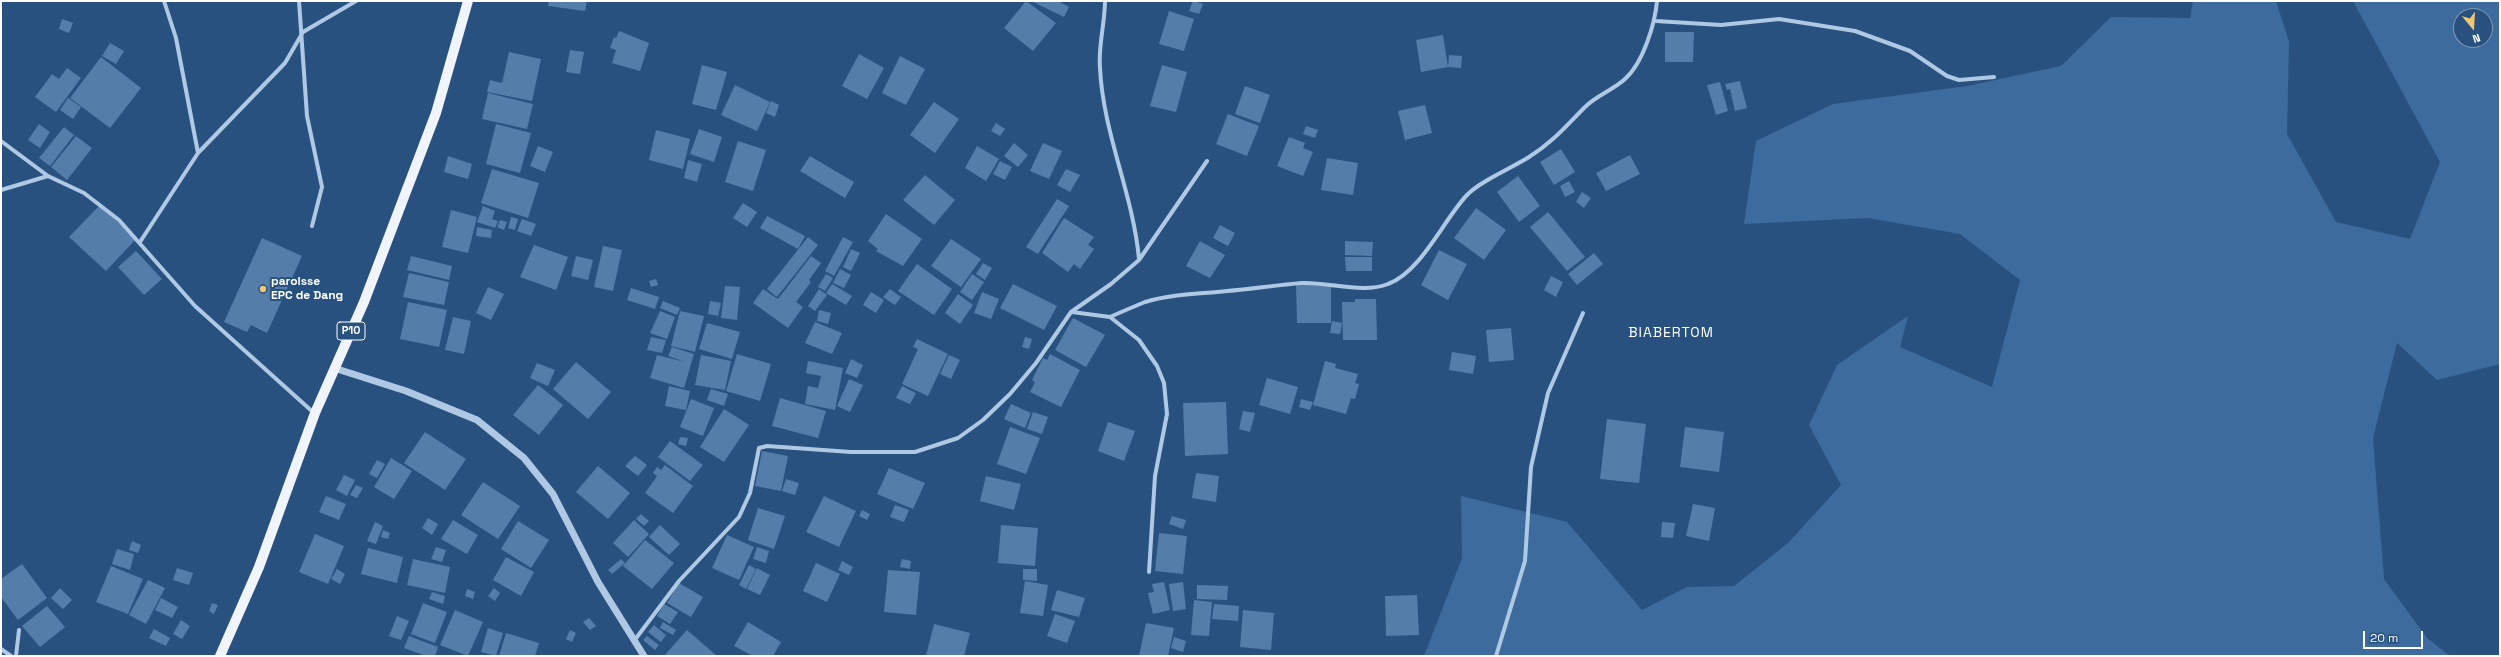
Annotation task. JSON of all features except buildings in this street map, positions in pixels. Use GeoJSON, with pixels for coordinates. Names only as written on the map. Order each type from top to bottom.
{"type":"FeatureCollection","features":[{"type":"Feature","properties":{"kind":"main road","name":"P10"},"geometry":{"type":"LineString","coordinates":[[220,656],[259,566],[315,413],[364,302],[436,113],[468,1]]}},
{"type":"Feature","properties":{"kind":"street"},"geometry":{"type":"LineString","coordinates":[[164,1],[176,38],[198,153]]}},
{"type":"Feature","properties":{"kind":"street"},"geometry":{"type":"LineString","coordinates":[[299,1],[303,32],[307,116],[322,187],[312,226]]}},
{"type":"Feature","properties":{"kind":"street"},"geometry":{"type":"LineString","coordinates":[[140,242],[198,153],[285,63],[303,32],[356,1]]}},
{"type":"Feature","properties":{"kind":"street"},"geometry":{"type":"LineString","coordinates":[[1105,1],[1099,67],[1107,121],[1131,208],[1140,260]]}},
{"type":"Feature","properties":{"kind":"street"},"geometry":{"type":"LineString","coordinates":[[1071,312],[1110,317],[1145,302],[1173,296],[1302,284],[1332,284],[1356,288],[1374,288],[1389,284],[1412,266],[1467,195],[1480,184],[1506,172],[1542,149],[1562,133],[1597,96],[1624,80],[1634,69],[1656,20],[1658,1]]}},
{"type":"Feature","properties":{"kind":"street"},"geometry":{"type":"LineString","coordinates":[[1656,20],[1721,25],[1779,19],[1855,31],[1910,51],[1947,76],[1960,80],[1994,76]]}},
{"type":"Feature","properties":{"kind":"street"},"geometry":{"type":"LineString","coordinates":[[1,141],[48,176],[84,193],[100,204],[140,242],[195,306],[315,413]]}},
{"type":"Feature","properties":{"kind":"street"},"geometry":{"type":"LineString","coordinates":[[634,641],[679,581],[739,517],[750,493],[759,448],[767,446],[851,452],[915,452],[958,438],[983,420],[1010,394],[1036,362],[1071,312],[1111,284],[1140,260],[1207,161]]}},
{"type":"Feature","properties":{"kind":"street"},"geometry":{"type":"LineString","coordinates":[[1,190],[48,176]]}},
{"type":"Feature","properties":{"kind":"street"},"geometry":{"type":"LineString","coordinates":[[1496,656],[1525,562],[1531,467],[1548,393],[1582,313]]}},
{"type":"Feature","properties":{"kind":"street"},"geometry":{"type":"LineString","coordinates":[[1110,317],[1139,340],[1157,366],[1164,383],[1167,414],[1155,476],[1149,572]]}},
{"type":"Feature","properties":{"kind":"street"},"geometry":{"type":"LineString","coordinates":[[334,368],[406,391],[477,420],[524,458],[553,494],[598,582],[644,656]]}},
{"type":"Feature","properties":{"kind":"street"},"geometry":{"type":"LineString","coordinates":[[16,656],[19,630]]}},
{"type":"Feature","properties":{"kind":"street"},"geometry":{"type":"LineString","coordinates":[[1,649],[11,656]]}},
{"type":"Feature","properties":{"kind":"shaded area"},"geometry":{"type":"Polygon","coordinates":[[[2193,1],[2276,1],[2289,42],[2287,134],[2336,222],[2410,239],[2440,162],[2353,1],[2500,1],[2500,364],[2437,380],[2397,343],[2373,438],[2384,579],[2427,638],[2450,656],[1424,656],[1462,558],[1461,496],[1567,522],[1642,610],[1687,587],[1734,586],[1788,543],[1841,485],[1809,425],[1837,365],[1908,316],[1900,347],[1992,387],[2020,280],[1960,234],[1868,218],[1744,224],[1756,141],[1833,104],[1967,86],[2061,66],[2111,17],[2190,18],[2193,1]]]}},
{"type":"Feature","properties":{"kind":"place","name":"paroisse EPC de Dang"},"geometry":{"type":"Point","coordinates":[263,289]}},
{"type":"Feature","properties":{"kind":"district","name":"BIABERTOM"},"geometry":{"type":"Point","coordinates":[1671,333]}}]}
